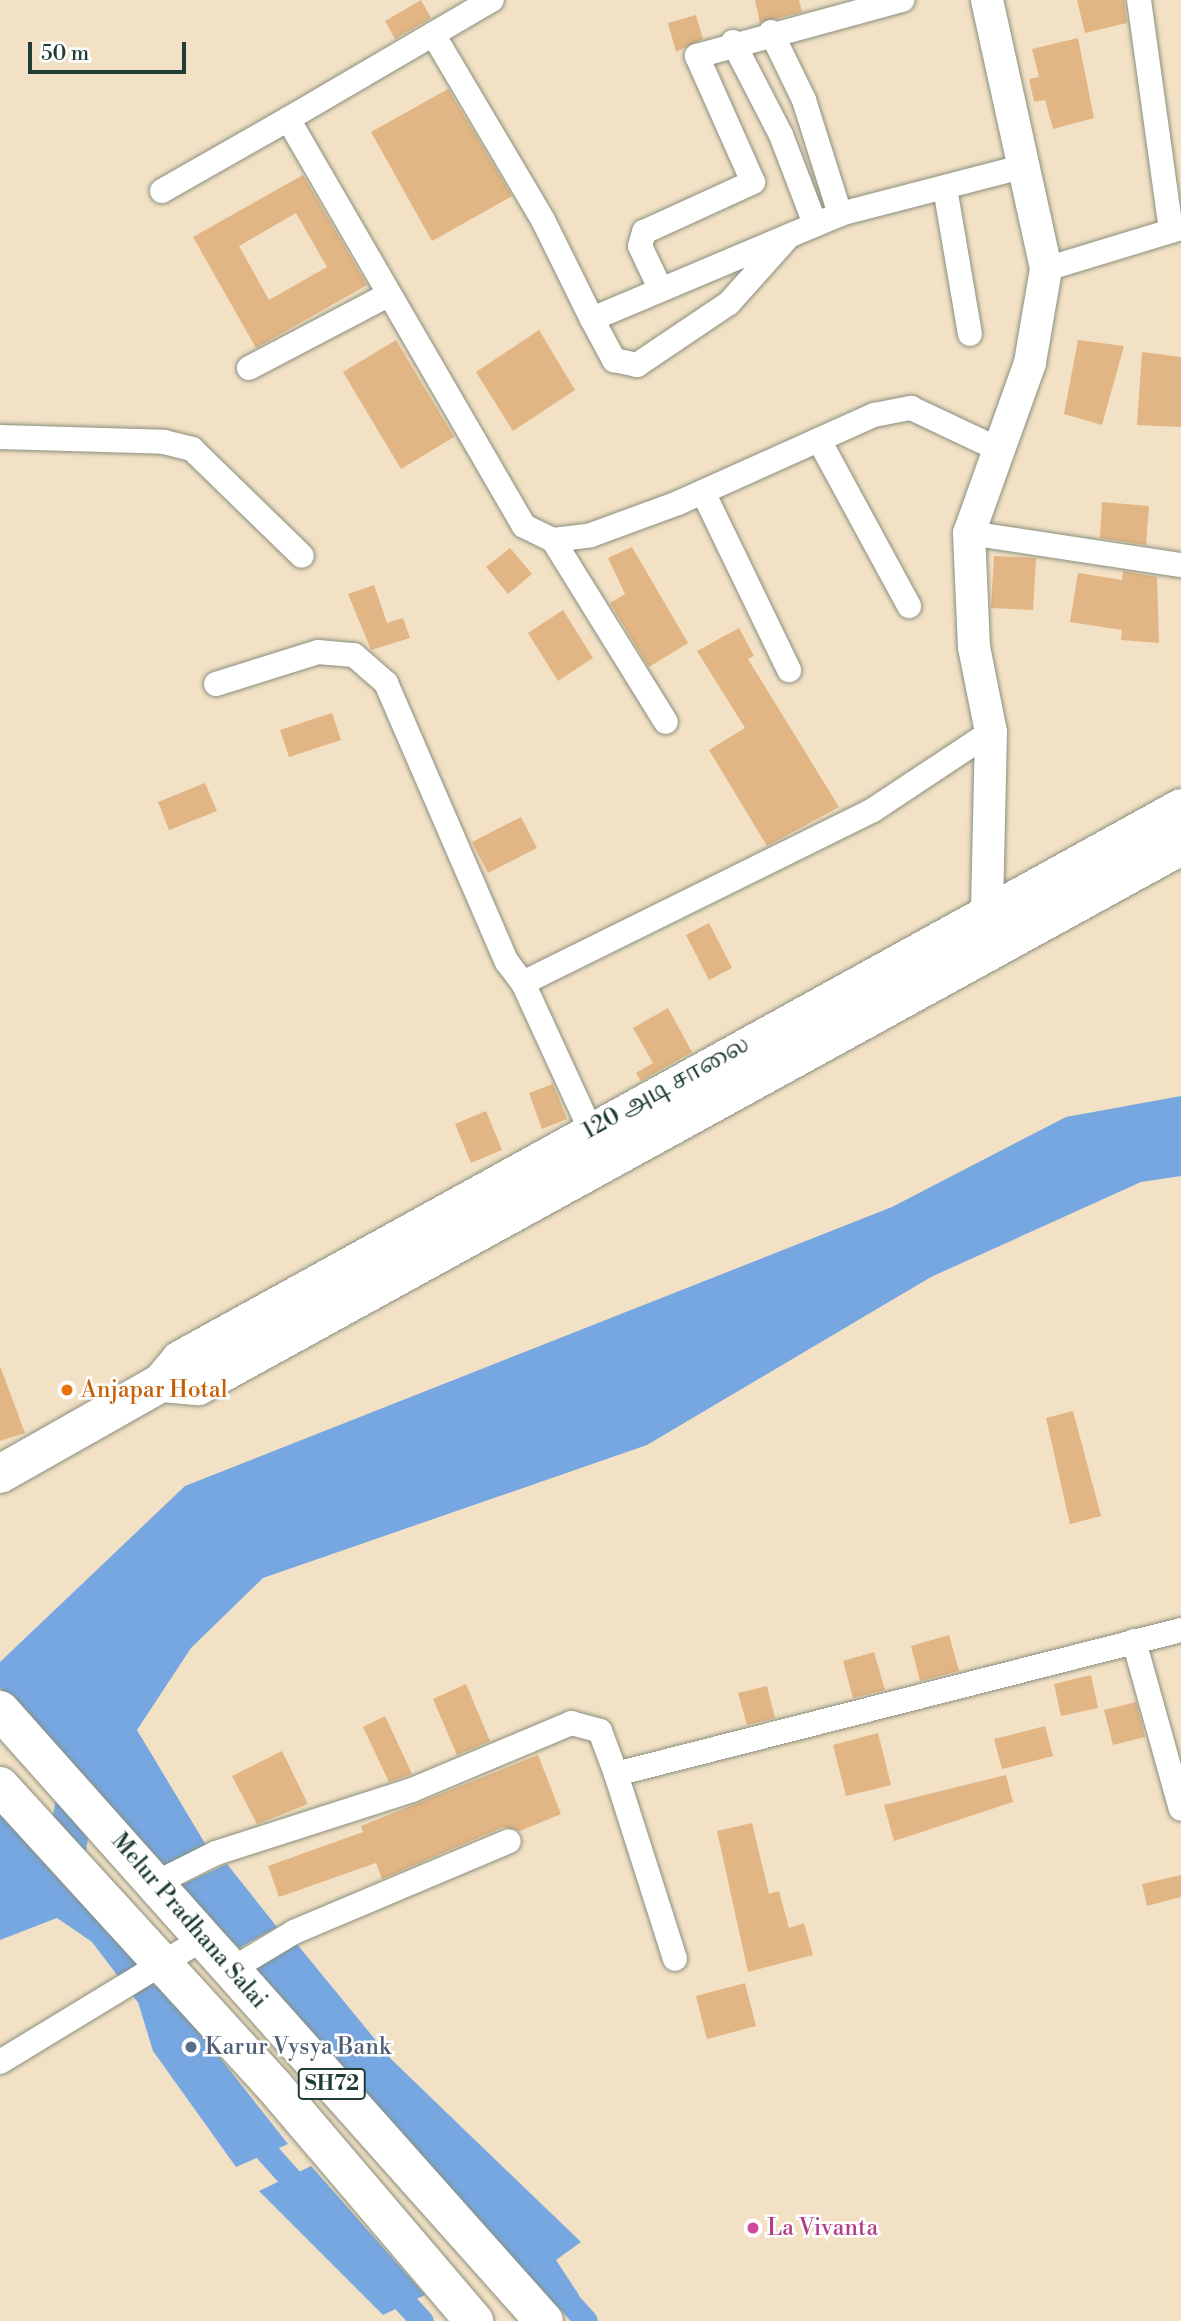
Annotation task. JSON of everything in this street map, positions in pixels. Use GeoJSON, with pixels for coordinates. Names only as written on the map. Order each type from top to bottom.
{"type":"FeatureCollection","features":[{"type":"Feature","properties":{"kind":"main road","name":"120 அடி சாலை"},"geometry":{"type":"LineString","coordinates":[[0,1474],[161,1383],[180,1360],[987,909],[1181,807]]}},
{"type":"Feature","properties":{"kind":"main road","name":"120 அடி சாலை"},"geometry":{"type":"LineString","coordinates":[[161,1383],[198,1386],[1181,846]]}},
{"type":"Feature","properties":{"kind":"main road","name":"Melur Pradhana Salai"},"geometry":{"type":"LineString","coordinates":[[2,1712],[122,1844],[161,1880],[201,1940],[236,1965],[544,2321]]}},
{"type":"Feature","properties":{"kind":"main road","name":"Melur Pradhana Salai"},"geometry":{"type":"LineString","coordinates":[[0,1786],[97,1892],[159,1969],[474,2321]]}},
{"type":"Feature","properties":{"kind":"street"},"geometry":{"type":"LineString","coordinates":[[162,191],[492,0]]}},
{"type":"Feature","properties":{"kind":"street"},"geometry":{"type":"LineString","coordinates":[[659,286],[640,246],[644,232],[753,182],[696,65],[703,50],[902,0]]}},
{"type":"Feature","properties":{"kind":"street"},"geometry":{"type":"LineString","coordinates":[[987,0],[1046,269],[1030,363],[1002,452],[969,533],[974,647],[991,732],[987,909],[994,949]]}},
{"type":"Feature","properties":{"kind":"street"},"geometry":{"type":"LineString","coordinates":[[1046,269],[1176,229],[1139,0]]}},
{"type":"Feature","properties":{"kind":"street"},"geometry":{"type":"LineString","coordinates":[[771,32],[804,100],[840,214]]}},
{"type":"Feature","properties":{"kind":"street"},"geometry":{"type":"LineString","coordinates":[[433,34],[543,220],[614,360],[636,365],[729,303],[790,233]]}},
{"type":"Feature","properties":{"kind":"street"},"geometry":{"type":"LineString","coordinates":[[733,42],[781,135],[815,224]]}},
{"type":"Feature","properties":{"kind":"street"},"geometry":{"type":"LineString","coordinates":[[288,119],[386,296],[524,526],[553,540],[666,722]]}},
{"type":"Feature","properties":{"kind":"street"},"geometry":{"type":"LineString","coordinates":[[592,318],[659,286],[840,214],[1024,166]]}},
{"type":"Feature","properties":{"kind":"street"},"geometry":{"type":"LineString","coordinates":[[945,188],[970,334]]}},
{"type":"Feature","properties":{"kind":"street"},"geometry":{"type":"LineString","coordinates":[[249,368],[386,296]]}},
{"type":"Feature","properties":{"kind":"street"},"geometry":{"type":"LineString","coordinates":[[553,540],[591,535],[703,492],[874,415],[911,408],[1002,452]]}},
{"type":"Feature","properties":{"kind":"street"},"geometry":{"type":"LineString","coordinates":[[0,437],[164,442],[192,449],[302,556]]}},
{"type":"Feature","properties":{"kind":"street"},"geometry":{"type":"LineString","coordinates":[[819,440],[909,606]]}},
{"type":"Feature","properties":{"kind":"street"},"geometry":{"type":"LineString","coordinates":[[703,492],[789,670]]}},
{"type":"Feature","properties":{"kind":"street"},"geometry":{"type":"LineString","coordinates":[[969,533],[1181,565]]}},
{"type":"Feature","properties":{"kind":"street"},"geometry":{"type":"LineString","coordinates":[[216,684],[318,652],[355,655],[386,683],[507,962],[523,983],[590,1130]]}},
{"type":"Feature","properties":{"kind":"street"},"geometry":{"type":"LineString","coordinates":[[523,983],[873,810],[991,732]]}},
{"type":"Feature","properties":{"kind":"street"},"geometry":{"type":"LineString","coordinates":[[616,1774],[749,1745],[1181,1630]]}},
{"type":"Feature","properties":{"kind":"street"},"geometry":{"type":"LineString","coordinates":[[1134,1641],[1181,1809]]}},
{"type":"Feature","properties":{"kind":"street"},"geometry":{"type":"LineString","coordinates":[[161,1880],[216,1853],[412,1790],[571,1723],[600,1731],[675,1959]]}},
{"type":"Feature","properties":{"kind":"street"},"geometry":{"type":"LineString","coordinates":[[236,1965],[294,1932],[509,1841]]}},
{"type":"Feature","properties":{"kind":"street"},"geometry":{"type":"LineString","coordinates":[[0,2062],[127,1991],[201,1940]]}},
{"type":"Feature","properties":{"kind":"water"},"geometry":{"type":"Polygon","coordinates":[[[1181,1096],[1181,1176],[1141,1182],[931,1277],[647,1445],[263,1578],[191,1648],[137,1730],[206,1845],[165,1869],[0,1688],[0,1662],[185,1486],[892,1207],[1066,1117],[1181,1096]]]}},
{"type":"Feature","properties":{"kind":"water"},"geometry":{"type":"Polygon","coordinates":[[[0,1808],[108,1931],[95,1944],[57,1918],[0,1940],[0,1808]]]}},
{"type":"Feature","properties":{"kind":"water"},"geometry":{"type":"Polygon","coordinates":[[[227,1864],[277,1927],[239,1948],[177,1887],[227,1864]]]}},
{"type":"Feature","properties":{"kind":"water"},"geometry":{"type":"Polygon","coordinates":[[[296,1943],[392,2060],[581,2242],[556,2260],[579,2295],[570,2303],[558,2310],[251,1968],[296,1943]]]}},
{"type":"Feature","properties":{"kind":"water"},"geometry":{"type":"Polygon","coordinates":[[[160,1982],[288,2144],[236,2167],[153,2051],[138,2002],[160,1982]]]}},
{"type":"Feature","properties":{"kind":"water"},"geometry":{"type":"Polygon","coordinates":[[[311,2166],[425,2295],[383,2315],[259,2191],[311,2166]]]}},
{"type":"Feature","properties":{"kind":"building"},"geometry":{"type":"Polygon","coordinates":[[[421,0],[431,18],[395,39],[385,21],[421,0]]]}},
{"type":"Feature","properties":{"kind":"building"},"geometry":{"type":"Polygon","coordinates":[[[755,0],[799,0],[802,12],[760,23],[755,0]]]}},
{"type":"Feature","properties":{"kind":"building"},"geometry":{"type":"Polygon","coordinates":[[[1077,0],[1124,0],[1127,23],[1085,33],[1077,0]]]}},
{"type":"Feature","properties":{"kind":"building"},"geometry":{"type":"Polygon","coordinates":[[[696,15],[703,39],[676,52],[668,23],[696,15]]]}},
{"type":"Feature","properties":{"kind":"building"},"geometry":{"type":"Polygon","coordinates":[[[1078,38],[1094,118],[1053,129],[1045,100],[1034,102],[1029,79],[1039,77],[1032,49],[1078,38]]]}},
{"type":"Feature","properties":{"kind":"building"},"geometry":{"type":"Polygon","coordinates":[[[448,89],[512,196],[432,241],[371,132],[448,89]]]}},
{"type":"Feature","properties":{"kind":"building"},"geometry":{"type":"Polygon","coordinates":[[[303,175],[367,285],[256,348],[193,237],[303,175]],[[296,213],[239,246],[269,300],[327,267],[296,213]]]}},
{"type":"Feature","properties":{"kind":"building"},"geometry":{"type":"Polygon","coordinates":[[[539,330],[575,390],[513,431],[476,372],[539,330]]]}},
{"type":"Feature","properties":{"kind":"building"},"geometry":{"type":"Polygon","coordinates":[[[396,340],[454,437],[401,469],[343,372],[396,340]]]}},
{"type":"Feature","properties":{"kind":"building"},"geometry":{"type":"Polygon","coordinates":[[[1078,340],[1124,346],[1102,425],[1064,414],[1078,340]]]}},
{"type":"Feature","properties":{"kind":"building"},"geometry":{"type":"Polygon","coordinates":[[[1142,352],[1181,357],[1181,427],[1137,425],[1142,352]]]}},
{"type":"Feature","properties":{"kind":"building"},"geometry":{"type":"Polygon","coordinates":[[[1102,502],[1149,506],[1146,545],[1100,538],[1102,502]]]}},
{"type":"Feature","properties":{"kind":"building"},"geometry":{"type":"Polygon","coordinates":[[[632,547],[688,643],[649,667],[610,603],[625,594],[608,558],[632,547]]]}},
{"type":"Feature","properties":{"kind":"building"},"geometry":{"type":"Polygon","coordinates":[[[510,548],[532,574],[508,594],[486,567],[510,548]]]}},
{"type":"Feature","properties":{"kind":"building"},"geometry":{"type":"Polygon","coordinates":[[[994,556],[1036,558],[1033,610],[991,608],[994,556]]]}},
{"type":"Feature","properties":{"kind":"building"},"geometry":{"type":"Polygon","coordinates":[[[1123,571],[1157,577],[1159,643],[1121,640],[1122,630],[1070,622],[1078,573],[1122,580],[1123,571]]]}},
{"type":"Feature","properties":{"kind":"building"},"geometry":{"type":"Polygon","coordinates":[[[374,585],[387,623],[403,618],[410,638],[371,650],[348,594],[374,585]]]}},
{"type":"Feature","properties":{"kind":"building"},"geometry":{"type":"Polygon","coordinates":[[[563,610],[593,658],[558,681],[528,633],[563,610]]]}},
{"type":"Feature","properties":{"kind":"building"},"geometry":{"type":"Polygon","coordinates":[[[739,628],[754,656],[748,659],[839,807],[767,846],[709,750],[745,728],[697,651],[739,628]]]}},
{"type":"Feature","properties":{"kind":"building"},"geometry":{"type":"Polygon","coordinates":[[[332,713],[341,740],[289,757],[280,730],[332,713]]]}},
{"type":"Feature","properties":{"kind":"building"},"geometry":{"type":"Polygon","coordinates":[[[205,783],[217,811],[169,830],[158,802],[205,783]]]}},
{"type":"Feature","properties":{"kind":"building"},"geometry":{"type":"Polygon","coordinates":[[[521,817],[537,848],[488,873],[472,842],[521,817]]]}},
{"type":"Feature","properties":{"kind":"building"},"geometry":{"type":"Polygon","coordinates":[[[709,923],[732,968],[709,980],[686,935],[709,923]]]}},
{"type":"Feature","properties":{"kind":"building"},"geometry":{"type":"Polygon","coordinates":[[[668,1008],[692,1052],[641,1081],[636,1073],[653,1063],[633,1028],[668,1008]]]}},
{"type":"Feature","properties":{"kind":"building"},"geometry":{"type":"Polygon","coordinates":[[[553,1084],[567,1119],[542,1129],[529,1093],[553,1084]]]}},
{"type":"Feature","properties":{"kind":"building"},"geometry":{"type":"Polygon","coordinates":[[[486,1111],[502,1150],[471,1163],[455,1124],[486,1111]]]}},
{"type":"Feature","properties":{"kind":"building"},"geometry":{"type":"Polygon","coordinates":[[[0,1366],[25,1433],[0,1441],[0,1366]]]}},
{"type":"Feature","properties":{"kind":"building"},"geometry":{"type":"Polygon","coordinates":[[[1073,1411],[1101,1516],[1070,1524],[1046,1418],[1073,1411]]]}},
{"type":"Feature","properties":{"kind":"building"},"geometry":{"type":"Polygon","coordinates":[[[949,1635],[959,1671],[920,1681],[911,1646],[949,1635]]]}},
{"type":"Feature","properties":{"kind":"building"},"geometry":{"type":"Polygon","coordinates":[[[874,1652],[885,1690],[853,1698],[843,1661],[874,1652]]]}},
{"type":"Feature","properties":{"kind":"building"},"geometry":{"type":"Polygon","coordinates":[[[1091,1675],[1098,1708],[1061,1716],[1054,1684],[1091,1675]]]}},
{"type":"Feature","properties":{"kind":"building"},"geometry":{"type":"Polygon","coordinates":[[[466,1684],[490,1741],[457,1755],[433,1699],[466,1684]]]}},
{"type":"Feature","properties":{"kind":"building"},"geometry":{"type":"Polygon","coordinates":[[[767,1686],[775,1718],[747,1725],[738,1693],[767,1686]]]}},
{"type":"Feature","properties":{"kind":"building"},"geometry":{"type":"Polygon","coordinates":[[[1136,1702],[1145,1737],[1113,1745],[1104,1710],[1136,1702]]]}},
{"type":"Feature","properties":{"kind":"building"},"geometry":{"type":"Polygon","coordinates":[[[385,1716],[412,1774],[389,1782],[363,1727],[385,1716]]]}},
{"type":"Feature","properties":{"kind":"building"},"geometry":{"type":"Polygon","coordinates":[[[1045,1726],[1053,1756],[1002,1769],[994,1739],[1045,1726]]]}},
{"type":"Feature","properties":{"kind":"building"},"geometry":{"type":"Polygon","coordinates":[[[878,1733],[891,1785],[846,1796],[833,1745],[878,1733]]]}},
{"type":"Feature","properties":{"kind":"building"},"geometry":{"type":"Polygon","coordinates":[[[282,1751],[308,1804],[257,1824],[232,1776],[282,1751]]]}},
{"type":"Feature","properties":{"kind":"building"},"geometry":{"type":"Polygon","coordinates":[[[538,1755],[561,1814],[520,1831],[503,1827],[382,1879],[376,1863],[279,1897],[268,1866],[363,1832],[361,1826],[538,1755]]]}},
{"type":"Feature","properties":{"kind":"building"},"geometry":{"type":"Polygon","coordinates":[[[1006,1775],[1013,1802],[894,1841],[884,1805],[1006,1775]]]}},
{"type":"Feature","properties":{"kind":"building"},"geometry":{"type":"Polygon","coordinates":[[[752,1823],[769,1894],[779,1891],[789,1928],[804,1923],[813,1955],[748,1972],[717,1831],[752,1823]]]}},
{"type":"Feature","properties":{"kind":"building"},"geometry":{"type":"Polygon","coordinates":[[[1181,1875],[1181,1897],[1147,1906],[1142,1884],[1181,1875]]]}},
{"type":"Feature","properties":{"kind":"building"},"geometry":{"type":"Polygon","coordinates":[[[745,1983],[756,2026],[707,2039],[696,1996],[745,1983]]]}},
{"type":"Feature","properties":{"kind":"waterway"},"geometry":{"type":"LineString","coordinates":[[0,1894],[43,1898],[63,1875],[80,1767]]}},
{"type":"Feature","properties":{"kind":"waterway"},"geometry":{"type":"LineString","coordinates":[[81,1919],[98,1931],[164,2018]]}},
{"type":"Feature","properties":{"kind":"waterway"},"geometry":{"type":"LineString","coordinates":[[247,2130],[308,2198]]}},
{"type":"Feature","properties":{"kind":"waterway"},"geometry":{"type":"LineString","coordinates":[[386,2282],[422,2321]]}},
{"type":"Feature","properties":{"kind":"waterway"},"geometry":{"type":"LineString","coordinates":[[551,2282],[586,2321]]}},
{"type":"Feature","properties":{"kind":"place","name":"Anjapar Hotal"},"geometry":{"type":"Point","coordinates":[67,1390]}},
{"type":"Feature","properties":{"kind":"place","name":"Karur Vysya Bank"},"geometry":{"type":"Point","coordinates":[191,2047]}},
{"type":"Feature","properties":{"kind":"place","name":"La Vivanta"},"geometry":{"type":"Point","coordinates":[753,2228]}}]}
